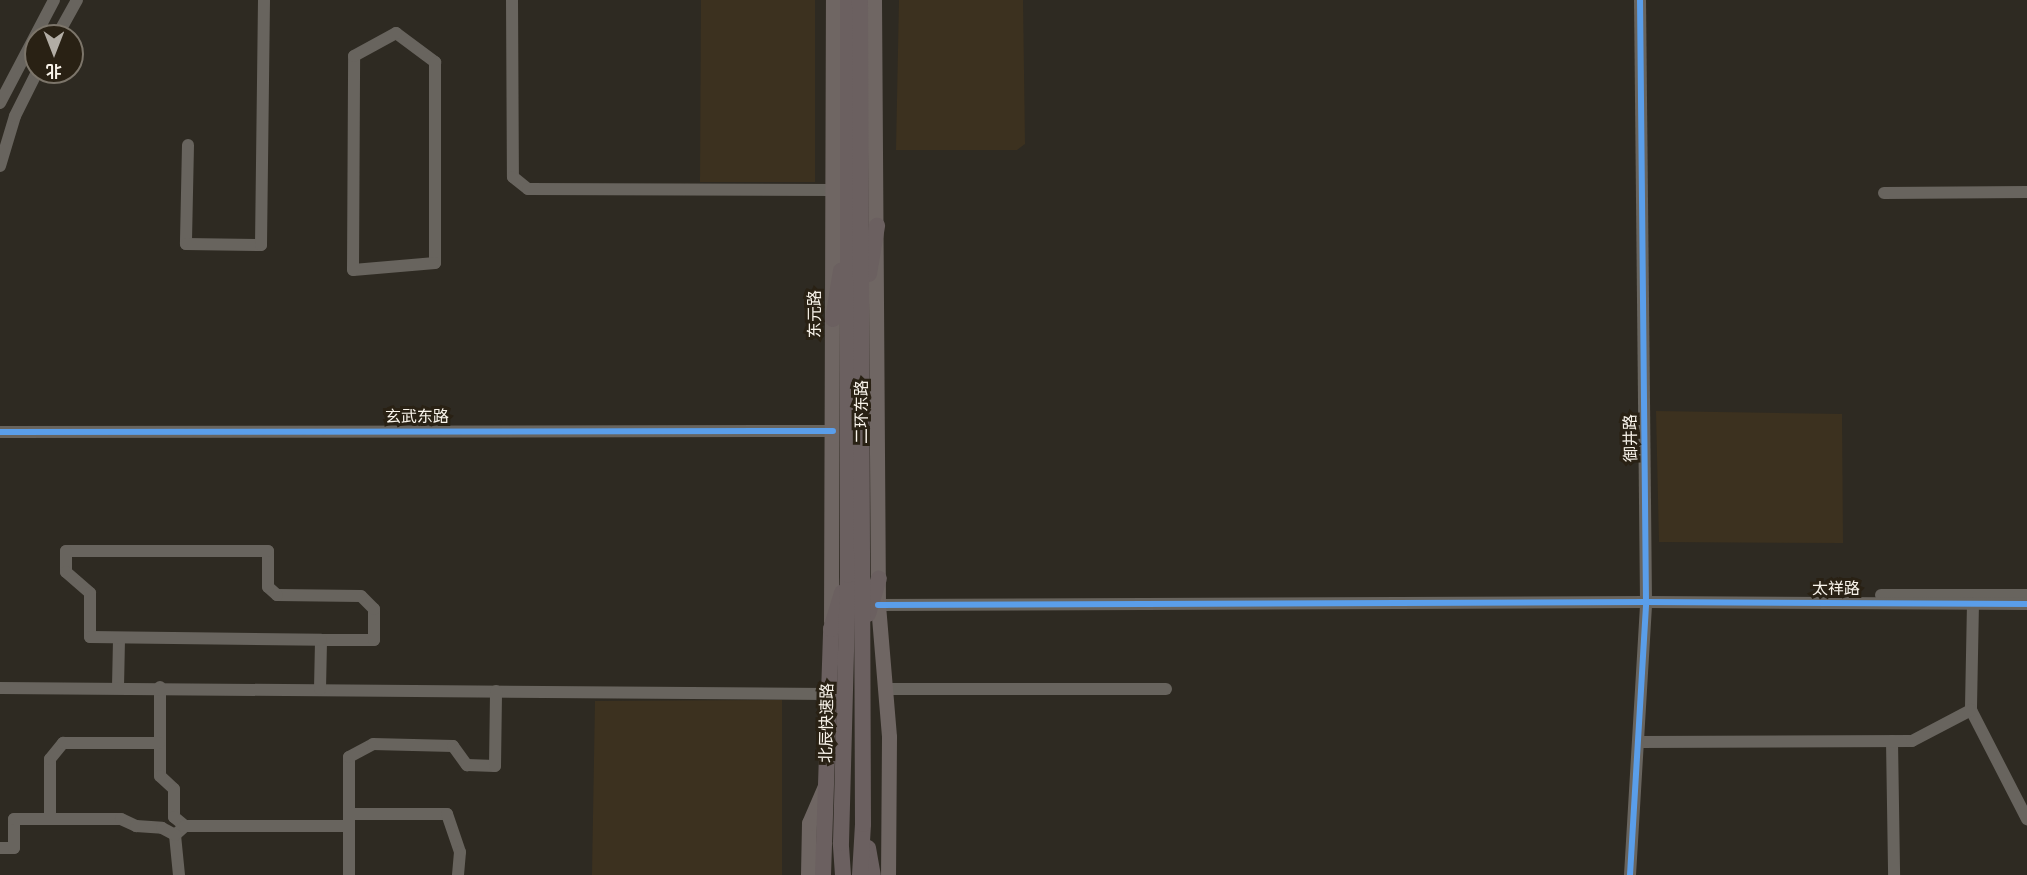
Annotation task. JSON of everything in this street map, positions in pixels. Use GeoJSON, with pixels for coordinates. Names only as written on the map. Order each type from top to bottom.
{"type":"FeatureCollection","features":[{"type":"Feature","properties":{"kind":"highway","name":"二环东路"},"geometry":{"type":"LineString","coordinates":[[848,0],[861,322],[863,824]]}},
{"type":"Feature","properties":{"kind":"highway","name":"二环东路"},"geometry":{"type":"LineString","coordinates":[[854,150],[860,0]]}},
{"type":"Feature","properties":{"kind":"highway"},"geometry":{"type":"LineString","coordinates":[[843,875],[841,843],[848,575],[849,222],[854,150]]}},
{"type":"Feature","properties":{"kind":"highway"},"geometry":{"type":"LineString","coordinates":[[833,319],[849,222]]}},
{"type":"Feature","properties":{"kind":"highway"},"geometry":{"type":"LineString","coordinates":[[861,322],[877,226]]}},
{"type":"Feature","properties":{"kind":"highway","name":"北辰快速路"},"geometry":{"type":"LineString","coordinates":[[823,875],[831,629],[848,575]]}},
{"type":"Feature","properties":{"kind":"highway"},"geometry":{"type":"LineString","coordinates":[[862,632],[879,579]]}},
{"type":"Feature","properties":{"kind":"highway"},"geometry":{"type":"LineString","coordinates":[[860,875],[863,824]]}},
{"type":"Feature","properties":{"kind":"highway"},"geometry":{"type":"LineString","coordinates":[[863,824],[873,875]]}},
{"type":"Feature","properties":{"kind":"main road","name":"东元路"},"geometry":{"type":"LineString","coordinates":[[831,629],[833,0]]}},
{"type":"Feature","properties":{"kind":"main road"},"geometry":{"type":"LineString","coordinates":[[874,0],[878,605],[889,737],[888,875]]}},
{"type":"Feature","properties":{"kind":"main road"},"geometry":{"type":"LineString","coordinates":[[808,875],[809,823],[826,783]]}},
{"type":"Feature","properties":{"kind":"street"},"geometry":{"type":"LineString","coordinates":[[0,103],[54,0]]}},
{"type":"Feature","properties":{"kind":"street"},"geometry":{"type":"LineString","coordinates":[[64,24],[77,0]]}},
{"type":"Feature","properties":{"kind":"street"},"geometry":{"type":"LineString","coordinates":[[188,145],[186,244],[261,245],[264,0]]}},
{"type":"Feature","properties":{"kind":"street"},"geometry":{"type":"LineString","coordinates":[[512,0],[513,177],[528,189],[834,190]]}},
{"type":"Feature","properties":{"kind":"street","name":"御井路"},"geometry":{"type":"LineString","coordinates":[[1630,875],[1646,598],[1640,0]]}},
{"type":"Feature","properties":{"kind":"street"},"geometry":{"type":"LineString","coordinates":[[396,33],[435,62],[435,263],[353,270],[354,56],[396,33]]}},
{"type":"Feature","properties":{"kind":"street"},"geometry":{"type":"LineString","coordinates":[[0,166],[15,116],[31,84]]}},
{"type":"Feature","properties":{"kind":"street"},"geometry":{"type":"LineString","coordinates":[[1884,193],[2027,192]]}},
{"type":"Feature","properties":{"kind":"street","name":"玄武东路"},"geometry":{"type":"LineString","coordinates":[[0,432],[833,431]]}},
{"type":"Feature","properties":{"kind":"street"},"geometry":{"type":"LineString","coordinates":[[66,551],[268,552],[268,587],[277,595],[361,596],[374,609],[374,640],[321,640],[90,638],[90,593],[66,572],[66,551]]}},
{"type":"Feature","properties":{"kind":"street","name":"太祥路"},"geometry":{"type":"LineString","coordinates":[[1646,598],[2027,595]]}},
{"type":"Feature","properties":{"kind":"street"},"geometry":{"type":"LineString","coordinates":[[878,605],[1646,598]]}},
{"type":"Feature","properties":{"kind":"street","name":"太祥路"},"geometry":{"type":"LineString","coordinates":[[1646,598],[2027,604]]}},
{"type":"Feature","properties":{"kind":"street"},"geometry":{"type":"LineString","coordinates":[[1973,603],[1971,710],[2027,819]]}},
{"type":"Feature","properties":{"kind":"street"},"geometry":{"type":"LineString","coordinates":[[118,687],[119,638]]}},
{"type":"Feature","properties":{"kind":"street"},"geometry":{"type":"LineString","coordinates":[[320,689],[321,640]]}},
{"type":"Feature","properties":{"kind":"street"},"geometry":{"type":"LineString","coordinates":[[0,688],[160,687],[828,694]]}},
{"type":"Feature","properties":{"kind":"street"},"geometry":{"type":"LineString","coordinates":[[160,687],[160,776],[174,789],[174,817],[162,828]]}},
{"type":"Feature","properties":{"kind":"street"},"geometry":{"type":"LineString","coordinates":[[886,689],[1166,689]]}},
{"type":"Feature","properties":{"kind":"street"},"geometry":{"type":"LineString","coordinates":[[349,875],[349,758],[373,744],[453,746],[467,765],[495,766],[496,691]]}},
{"type":"Feature","properties":{"kind":"street"},"geometry":{"type":"LineString","coordinates":[[1639,742],[1912,741],[1971,710]]}},
{"type":"Feature","properties":{"kind":"street"},"geometry":{"type":"LineString","coordinates":[[1892,741],[1894,875]]}},
{"type":"Feature","properties":{"kind":"street"},"geometry":{"type":"LineString","coordinates":[[50,819],[50,759],[63,743],[159,743]]}},
{"type":"Feature","properties":{"kind":"street"},"geometry":{"type":"LineString","coordinates":[[175,835],[184,826],[447,814],[460,852],[458,875]]}},
{"type":"Feature","properties":{"kind":"street"},"geometry":{"type":"LineString","coordinates":[[174,817],[184,826]]}},
{"type":"Feature","properties":{"kind":"street"},"geometry":{"type":"LineString","coordinates":[[0,848],[14,848],[14,819],[121,819],[136,826],[162,828],[175,835]]}},
{"type":"Feature","properties":{"kind":"street"},"geometry":{"type":"LineString","coordinates":[[175,835],[179,875]]}},
{"type":"Feature","properties":{"kind":"shaded area"},"geometry":{"type":"Polygon","coordinates":[[[701,0],[815,0],[815,182],[700,182],[701,0]]]}},
{"type":"Feature","properties":{"kind":"shaded area"},"geometry":{"type":"Polygon","coordinates":[[[899,0],[1023,0],[1025,144],[1017,150],[896,150],[899,0]]]}},
{"type":"Feature","properties":{"kind":"shaded area"},"geometry":{"type":"Polygon","coordinates":[[[1656,411],[1842,414],[1843,543],[1659,542],[1656,411]]]}},
{"type":"Feature","properties":{"kind":"shaded area"},"geometry":{"type":"Polygon","coordinates":[[[782,700],[782,875],[592,875],[595,701],[782,700]]]}},
{"type":"Feature","properties":{"kind":"cycle path"},"geometry":{"type":"LineString","coordinates":[[1630,875],[1646,602],[1640,0]]}},
{"type":"Feature","properties":{"kind":"cycle path"},"geometry":{"type":"LineString","coordinates":[[0,432],[833,431]]}},
{"type":"Feature","properties":{"kind":"cycle path"},"geometry":{"type":"LineString","coordinates":[[878,605],[1646,602],[2027,604]]}}]}
